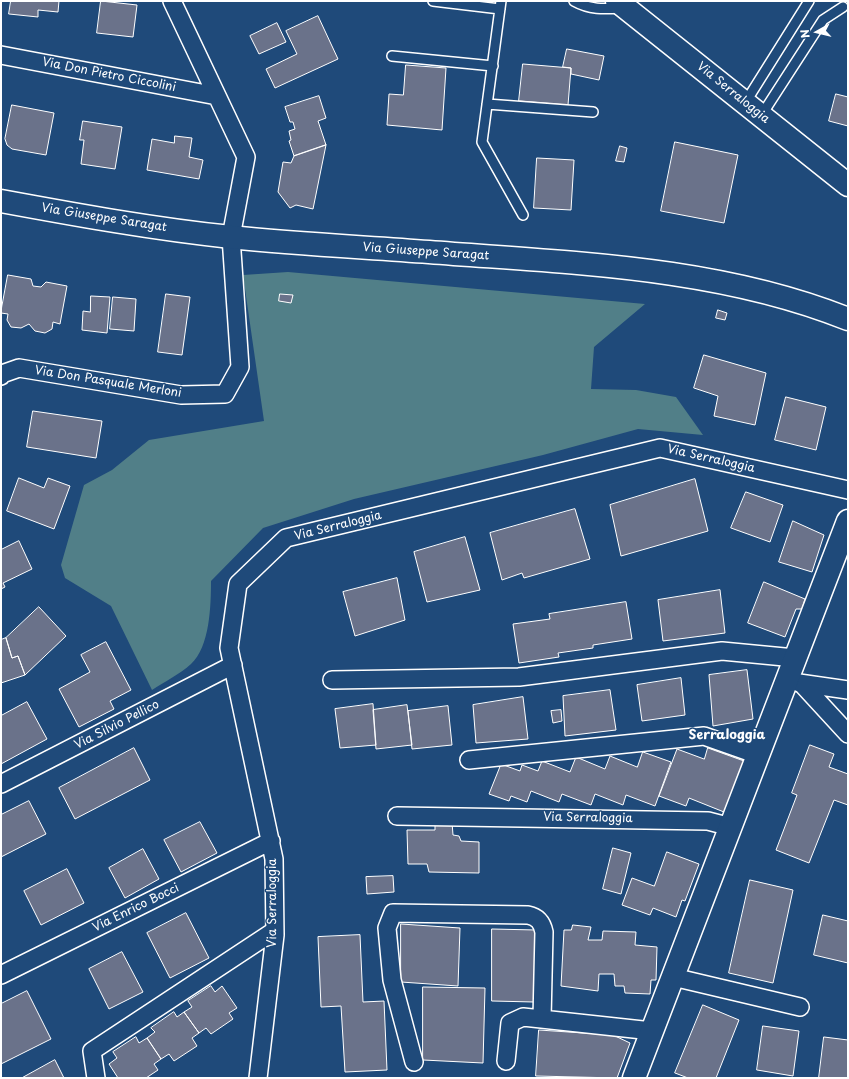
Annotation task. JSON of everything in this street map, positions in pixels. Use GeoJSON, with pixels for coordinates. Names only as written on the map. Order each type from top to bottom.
{"type":"FeatureCollection","features":[{"type":"Feature","properties":{"kind":"main road","name":"Via Serraloggia"},"geometry":{"type":"LineString","coordinates":[[622,5],[848,185]]}},
{"type":"Feature","properties":{"kind":"main road","name":"Via Giuseppe Saragat"},"geometry":{"type":"LineString","coordinates":[[1,201],[87,217],[231,237],[650,271],[755,288],[824,309],[848,319]]}},
{"type":"Feature","properties":{"kind":"main road"},"geometry":{"type":"LineString","coordinates":[[634,1078],[758,755],[794,681],[795,658],[848,521]]}},
{"type":"Feature","properties":{"kind":"street"},"geometry":{"type":"LineString","coordinates":[[172,1],[246,157],[231,237]]}},
{"type":"Feature","properties":{"kind":"street","name":"Via Don Pietro Ciccolini"},"geometry":{"type":"LineString","coordinates":[[1,55],[217,96]]}},
{"type":"Feature","properties":{"kind":"street","name":"Via Don Pasquale Merloni"},"geometry":{"type":"LineString","coordinates":[[1,376],[2,374],[19,368],[181,395],[225,394],[240,367],[231,237]]}},
{"type":"Feature","properties":{"kind":"street","name":"Via Serraloggia"},"geometry":{"type":"LineString","coordinates":[[258,1078],[274,931],[274,858],[229,648],[238,584],[286,538],[660,448],[848,490]]}},
{"type":"Feature","properties":{"kind":"street"},"geometry":{"type":"LineString","coordinates":[[332,680],[519,677],[722,651],[795,658]]}},
{"type":"Feature","properties":{"kind":"street","name":"Via Silvio Pellico"},"geometry":{"type":"LineString","coordinates":[[1,784],[233,665]]}},
{"type":"Feature","properties":{"kind":"street"},"geometry":{"type":"LineString","coordinates":[[794,681],[848,690]]}},
{"type":"Feature","properties":{"kind":"street"},"geometry":{"type":"LineString","coordinates":[[794,681],[848,734]]}},
{"type":"Feature","properties":{"kind":"street"},"geometry":{"type":"LineString","coordinates":[[469,760],[704,736],[758,755]]}},
{"type":"Feature","properties":{"kind":"street","name":"Via Serraloggia"},"geometry":{"type":"LineString","coordinates":[[397,816],[708,821],[730,827]]}},
{"type":"Feature","properties":{"kind":"street","name":"Via Enrico Bocci"},"geometry":{"type":"LineString","coordinates":[[1,975],[271,841]]}},
{"type":"Feature","properties":{"kind":"street"},"geometry":{"type":"LineString","coordinates":[[414,1062],[392,980],[387,928],[393,913],[528,915],[537,919],[541,922],[544,932],[542,1019]]}},
{"type":"Feature","properties":{"kind":"street"},"geometry":{"type":"LineString","coordinates":[[96,1078],[92,1051],[274,931]]}},
{"type":"Feature","properties":{"kind":"street"},"geometry":{"type":"LineString","coordinates":[[673,978],[800,1007]]}},
{"type":"Feature","properties":{"kind":"street"},"geometry":{"type":"LineString","coordinates":[[506,1061],[510,1023],[523,1017],[652,1031]]}},
{"type":"Feature","properties":{"kind":"lane"},"geometry":{"type":"LineString","coordinates":[[433,1],[501,5],[482,142],[522,215]]}},
{"type":"Feature","properties":{"kind":"lane"},"geometry":{"type":"LineString","coordinates":[[574,1],[584,7],[599,10],[622,5]]}},
{"type":"Feature","properties":{"kind":"lane"},"geometry":{"type":"LineString","coordinates":[[753,109],[810,1]]}},
{"type":"Feature","properties":{"kind":"lane"},"geometry":{"type":"LineString","coordinates":[[753,109],[823,20],[843,7]]}},
{"type":"Feature","properties":{"kind":"lane"},"geometry":{"type":"LineString","coordinates":[[392,56],[493,66]]}},
{"type":"Feature","properties":{"kind":"lane"},"geometry":{"type":"LineString","coordinates":[[488,104],[593,112]]}},
{"type":"Feature","properties":{"kind":"green space"},"geometry":{"type":"Polygon","coordinates":[[[288,272],[645,304],[594,347],[591,389],[636,390],[676,397],[703,435],[638,429],[543,455],[354,499],[263,528],[211,581],[211,602],[206,637],[197,657],[182,671],[152,690],[111,606],[65,578],[61,565],[84,485],[112,470],[149,440],[264,421],[243,275],[288,272]]]}},
{"type":"Feature","properties":{"kind":"building"},"geometry":{"type":"Polygon","coordinates":[[[11,1],[59,1],[58,12],[38,10],[38,17],[9,14],[11,1]]]}},
{"type":"Feature","properties":{"kind":"building"},"geometry":{"type":"Polygon","coordinates":[[[101,1],[137,5],[133,37],[97,33],[101,1]]]}},
{"type":"Feature","properties":{"kind":"building"},"geometry":{"type":"Polygon","coordinates":[[[318,16],[338,59],[275,88],[266,69],[297,54],[286,31],[318,16]]]}},
{"type":"Feature","properties":{"kind":"building"},"geometry":{"type":"Polygon","coordinates":[[[277,23],[286,42],[259,54],[250,36],[277,23]]]}},
{"type":"Feature","properties":{"kind":"building"},"geometry":{"type":"Polygon","coordinates":[[[567,49],[604,56],[599,80],[571,74],[571,68],[563,67],[567,49]]]}},
{"type":"Feature","properties":{"kind":"building"},"geometry":{"type":"Polygon","coordinates":[[[523,64],[571,68],[568,105],[519,101],[523,64]]]}},
{"type":"Feature","properties":{"kind":"building"},"geometry":{"type":"Polygon","coordinates":[[[406,65],[446,68],[442,130],[387,125],[389,94],[403,95],[406,65]]]}},
{"type":"Feature","properties":{"kind":"building"},"geometry":{"type":"Polygon","coordinates":[[[836,94],[848,97],[848,126],[829,121],[836,94]]]}},
{"type":"Feature","properties":{"kind":"building"},"geometry":{"type":"Polygon","coordinates":[[[319,96],[326,118],[318,121],[326,145],[294,156],[289,141],[291,140],[289,131],[295,129],[293,122],[290,122],[285,107],[319,96]]]}},
{"type":"Feature","properties":{"kind":"building"},"geometry":{"type":"Polygon","coordinates":[[[12,105],[54,113],[46,155],[12,149],[7,145],[5,139],[12,105]]]}},
{"type":"Feature","properties":{"kind":"building"},"geometry":{"type":"Polygon","coordinates":[[[83,121],[122,127],[115,169],[81,164],[84,140],[80,140],[83,121]]]}},
{"type":"Feature","properties":{"kind":"building"},"geometry":{"type":"Polygon","coordinates":[[[175,136],[192,138],[189,157],[203,160],[199,179],[147,170],[152,139],[174,143],[175,136]]]}},
{"type":"Feature","properties":{"kind":"building"},"geometry":{"type":"Polygon","coordinates":[[[675,142],[738,155],[724,223],[661,211],[675,142]]]}},
{"type":"Feature","properties":{"kind":"building"},"geometry":{"type":"Polygon","coordinates":[[[326,145],[313,209],[296,205],[290,208],[278,192],[283,162],[291,163],[294,156],[326,145]]]}},
{"type":"Feature","properties":{"kind":"building"},"geometry":{"type":"Polygon","coordinates":[[[620,146],[627,148],[624,162],[616,161],[620,146]]]}},
{"type":"Feature","properties":{"kind":"building"},"geometry":{"type":"Polygon","coordinates":[[[537,158],[574,160],[571,210],[534,208],[537,158]]]}},
{"type":"Feature","properties":{"kind":"building"},"geometry":{"type":"Polygon","coordinates":[[[8,275],[31,279],[33,286],[41,287],[46,282],[67,286],[60,324],[53,322],[52,329],[45,333],[35,331],[29,324],[21,328],[11,327],[7,320],[8,314],[1,313],[8,275]]]}},
{"type":"Feature","properties":{"kind":"building"},"geometry":{"type":"Polygon","coordinates":[[[166,294],[190,297],[182,355],[158,352],[166,294]]]}},
{"type":"Feature","properties":{"kind":"building"},"geometry":{"type":"Polygon","coordinates":[[[280,294],[293,295],[291,303],[279,301],[280,294]]]}},
{"type":"Feature","properties":{"kind":"building"},"geometry":{"type":"Polygon","coordinates":[[[91,296],[110,297],[107,333],[82,330],[83,311],[90,312],[91,296]]]}},
{"type":"Feature","properties":{"kind":"building"},"geometry":{"type":"Polygon","coordinates":[[[113,297],[136,299],[134,331],[110,329],[113,297]]]}},
{"type":"Feature","properties":{"kind":"building"},"geometry":{"type":"Polygon","coordinates":[[[718,310],[727,313],[725,320],[716,318],[718,310]]]}},
{"type":"Feature","properties":{"kind":"building"},"geometry":{"type":"Polygon","coordinates":[[[704,355],[766,373],[755,425],[714,416],[718,396],[694,388],[704,355]]]}},
{"type":"Feature","properties":{"kind":"building"},"geometry":{"type":"Polygon","coordinates":[[[786,397],[826,407],[816,450],[775,440],[786,397]]]}},
{"type":"Feature","properties":{"kind":"building"},"geometry":{"type":"Polygon","coordinates":[[[33,411],[102,421],[96,458],[27,447],[33,411]]]}},
{"type":"Feature","properties":{"kind":"building"},"geometry":{"type":"Polygon","coordinates":[[[19,478],[44,488],[48,478],[70,486],[54,529],[7,511],[19,478]]]}},
{"type":"Feature","properties":{"kind":"building"},"geometry":{"type":"Polygon","coordinates":[[[695,479],[708,531],[621,556],[610,505],[695,479]]]}},
{"type":"Feature","properties":{"kind":"building"},"geometry":{"type":"Polygon","coordinates":[[[746,492],[783,505],[770,542],[731,528],[746,492]]]}},
{"type":"Feature","properties":{"kind":"building"},"geometry":{"type":"Polygon","coordinates":[[[575,509],[590,559],[524,578],[522,573],[502,580],[490,533],[575,509]]]}},
{"type":"Feature","properties":{"kind":"building"},"geometry":{"type":"Polygon","coordinates":[[[793,521],[824,535],[812,572],[779,562],[793,521]]]}},
{"type":"Feature","properties":{"kind":"building"},"geometry":{"type":"Polygon","coordinates":[[[465,537],[480,590],[427,602],[414,552],[465,537]]]}},
{"type":"Feature","properties":{"kind":"building"},"geometry":{"type":"Polygon","coordinates":[[[19,541],[32,569],[3,583],[5,587],[1,589],[1,550],[19,541]]]}},
{"type":"Feature","properties":{"kind":"building"},"geometry":{"type":"Polygon","coordinates":[[[397,578],[405,620],[355,636],[343,592],[397,578]]]}},
{"type":"Feature","properties":{"kind":"building"},"geometry":{"type":"Polygon","coordinates":[[[764,582],[805,599],[802,609],[796,609],[785,637],[748,623],[764,582]]]}},
{"type":"Feature","properties":{"kind":"building"},"geometry":{"type":"Polygon","coordinates":[[[720,590],[725,633],[663,641],[658,600],[720,590]]]}},
{"type":"Feature","properties":{"kind":"building"},"geometry":{"type":"Polygon","coordinates":[[[626,602],[632,639],[593,645],[593,648],[558,653],[559,657],[519,663],[513,624],[550,619],[549,614],[626,602]]]}},
{"type":"Feature","properties":{"kind":"building"},"geometry":{"type":"Polygon","coordinates":[[[39,607],[66,636],[25,675],[18,656],[12,658],[6,638],[39,607]]]}},
{"type":"Feature","properties":{"kind":"building"},"geometry":{"type":"Polygon","coordinates":[[[6,638],[12,658],[18,656],[25,675],[1,683],[1,640],[6,638]]]}},
{"type":"Feature","properties":{"kind":"building"},"geometry":{"type":"Polygon","coordinates":[[[106,642],[131,690],[110,701],[114,709],[79,727],[59,689],[90,672],[81,655],[106,642]]]}},
{"type":"Feature","properties":{"kind":"building"},"geometry":{"type":"Polygon","coordinates":[[[747,670],[753,719],[713,726],[709,675],[747,670]]]}},
{"type":"Feature","properties":{"kind":"building"},"geometry":{"type":"Polygon","coordinates":[[[681,678],[685,715],[642,721],[637,685],[681,678]]]}},
{"type":"Feature","properties":{"kind":"building"},"geometry":{"type":"Polygon","coordinates":[[[610,690],[616,730],[565,736],[563,696],[610,690]]]}},
{"type":"Feature","properties":{"kind":"building"},"geometry":{"type":"Polygon","coordinates":[[[523,697],[528,739],[476,743],[473,705],[523,697]]]}},
{"type":"Feature","properties":{"kind":"building"},"geometry":{"type":"Polygon","coordinates":[[[27,702],[47,739],[1,764],[1,716],[27,702]]]}},
{"type":"Feature","properties":{"kind":"building"},"geometry":{"type":"Polygon","coordinates":[[[373,704],[376,745],[340,748],[335,709],[373,704]]]}},
{"type":"Feature","properties":{"kind":"building"},"geometry":{"type":"Polygon","coordinates":[[[407,705],[412,745],[376,749],[373,710],[407,705]]]}},
{"type":"Feature","properties":{"kind":"building"},"geometry":{"type":"Polygon","coordinates":[[[448,706],[452,745],[412,749],[408,711],[448,706]]]}},
{"type":"Feature","properties":{"kind":"building"},"geometry":{"type":"Polygon","coordinates":[[[561,710],[562,721],[553,723],[551,711],[561,710]]]}},
{"type":"Feature","properties":{"kind":"building"},"geometry":{"type":"Polygon","coordinates":[[[810,745],[834,754],[829,767],[848,774],[848,805],[834,800],[809,863],[776,850],[797,795],[792,793],[810,745]]]}},
{"type":"Feature","properties":{"kind":"building"},"geometry":{"type":"Polygon","coordinates":[[[134,748],[150,780],[75,819],[59,788],[134,748]]]}},
{"type":"Feature","properties":{"kind":"building"},"geometry":{"type":"Polygon","coordinates":[[[708,748],[744,761],[724,812],[689,798],[686,806],[659,796],[677,749],[704,759],[708,748]]]}},
{"type":"Feature","properties":{"kind":"building"},"geometry":{"type":"Polygon","coordinates":[[[643,752],[671,762],[655,806],[626,795],[623,805],[595,794],[591,805],[562,794],[559,802],[531,791],[527,802],[511,796],[509,801],[489,794],[501,764],[520,771],[522,765],[538,771],[542,761],[570,772],[576,757],[605,769],[610,756],[637,767],[643,752]]]}},
{"type":"Feature","properties":{"kind":"building"},"geometry":{"type":"Polygon","coordinates":[[[29,801],[46,834],[1,857],[1,815],[29,801]]]}},
{"type":"Feature","properties":{"kind":"building"},"geometry":{"type":"Polygon","coordinates":[[[200,822],[217,853],[181,872],[164,840],[200,822]]]}},
{"type":"Feature","properties":{"kind":"building"},"geometry":{"type":"Polygon","coordinates":[[[452,822],[453,835],[459,836],[461,841],[479,842],[479,873],[429,872],[427,864],[408,864],[407,830],[435,830],[435,823],[452,822]]]}},
{"type":"Feature","properties":{"kind":"building"},"geometry":{"type":"Polygon","coordinates":[[[613,848],[631,853],[621,894],[603,889],[613,848]]]}},
{"type":"Feature","properties":{"kind":"building"},"geometry":{"type":"Polygon","coordinates":[[[143,849],[159,879],[125,898],[109,868],[143,849]]]}},
{"type":"Feature","properties":{"kind":"building"},"geometry":{"type":"Polygon","coordinates":[[[667,852],[699,864],[685,901],[682,900],[676,917],[653,908],[650,915],[622,905],[632,878],[654,886],[667,852]]]}},
{"type":"Feature","properties":{"kind":"building"},"geometry":{"type":"Polygon","coordinates":[[[67,869],[84,903],[41,925],[24,891],[67,869]]]}},
{"type":"Feature","properties":{"kind":"building"},"geometry":{"type":"Polygon","coordinates":[[[393,876],[394,892],[367,894],[366,877],[393,876]]]}},
{"type":"Feature","properties":{"kind":"building"},"geometry":{"type":"Polygon","coordinates":[[[750,880],[793,890],[773,983],[729,973],[750,880]]]}},
{"type":"Feature","properties":{"kind":"building"},"geometry":{"type":"Polygon","coordinates":[[[186,913],[209,958],[170,978],[147,933],[186,913]]]}},
{"type":"Feature","properties":{"kind":"building"},"geometry":{"type":"Polygon","coordinates":[[[823,915],[848,921],[848,963],[814,955],[823,915]]]}},
{"type":"Feature","properties":{"kind":"building"},"geometry":{"type":"Polygon","coordinates":[[[401,924],[460,928],[458,986],[401,982],[401,924]]]}},
{"type":"Feature","properties":{"kind":"building"},"geometry":{"type":"Polygon","coordinates":[[[573,925],[591,927],[588,940],[602,940],[603,931],[636,932],[635,945],[657,947],[656,980],[651,980],[650,994],[625,993],[624,986],[615,986],[614,974],[599,974],[598,991],[561,986],[564,930],[571,930],[573,925]]]}},
{"type":"Feature","properties":{"kind":"building"},"geometry":{"type":"Polygon","coordinates":[[[492,929],[536,930],[534,1002],[492,1001],[492,929]]]}},
{"type":"Feature","properties":{"kind":"building"},"geometry":{"type":"Polygon","coordinates":[[[360,935],[363,1002],[384,1001],[387,1070],[345,1072],[341,1006],[321,1007],[318,937],[360,935]]]}},
{"type":"Feature","properties":{"kind":"building"},"geometry":{"type":"Polygon","coordinates":[[[122,952],[143,992],[109,1009],[89,969],[122,952]]]}},
{"type":"Feature","properties":{"kind":"building"},"geometry":{"type":"Polygon","coordinates":[[[211,986],[215,992],[222,986],[237,1008],[229,1013],[233,1019],[211,1034],[206,1028],[199,1033],[184,1012],[192,1007],[188,1001],[211,986]]]}},
{"type":"Feature","properties":{"kind":"building"},"geometry":{"type":"Polygon","coordinates":[[[423,987],[485,988],[483,1063],[423,1060],[423,987]]]}},
{"type":"Feature","properties":{"kind":"building"},"geometry":{"type":"Polygon","coordinates":[[[27,991],[51,1039],[1,1064],[1,1004],[27,991]]]}},
{"type":"Feature","properties":{"kind":"building"},"geometry":{"type":"Polygon","coordinates":[[[703,1005],[739,1020],[716,1078],[688,1078],[675,1073],[703,1005]]]}},
{"type":"Feature","properties":{"kind":"building"},"geometry":{"type":"Polygon","coordinates":[[[174,1012],[177,1017],[184,1012],[199,1033],[192,1038],[197,1046],[174,1061],[169,1054],[161,1059],[147,1038],[155,1032],[151,1028],[174,1012]]]}},
{"type":"Feature","properties":{"kind":"building"},"geometry":{"type":"Polygon","coordinates":[[[763,1026],[799,1031],[793,1076],[757,1070],[763,1026]]]}},
{"type":"Feature","properties":{"kind":"building"},"geometry":{"type":"Polygon","coordinates":[[[539,1030],[613,1035],[630,1043],[617,1078],[536,1076],[539,1030]]]}},
{"type":"Feature","properties":{"kind":"building"},"geometry":{"type":"Polygon","coordinates":[[[136,1037],[139,1043],[147,1038],[161,1059],[154,1064],[158,1070],[146,1078],[118,1078],[109,1064],[117,1058],[113,1052],[136,1037]]]}},
{"type":"Feature","properties":{"kind":"building"},"geometry":{"type":"Polygon","coordinates":[[[824,1037],[848,1040],[848,1078],[819,1078],[824,1037]]]}},
{"type":"Feature","properties":{"kind":"building"},"geometry":{"type":"Polygon","coordinates":[[[55,1060],[64,1078],[22,1078],[55,1060]]]}},
{"type":"Feature","properties":{"kind":"district","name":"Serraloggia"},"geometry":{"type":"Point","coordinates":[727,735]}}]}
